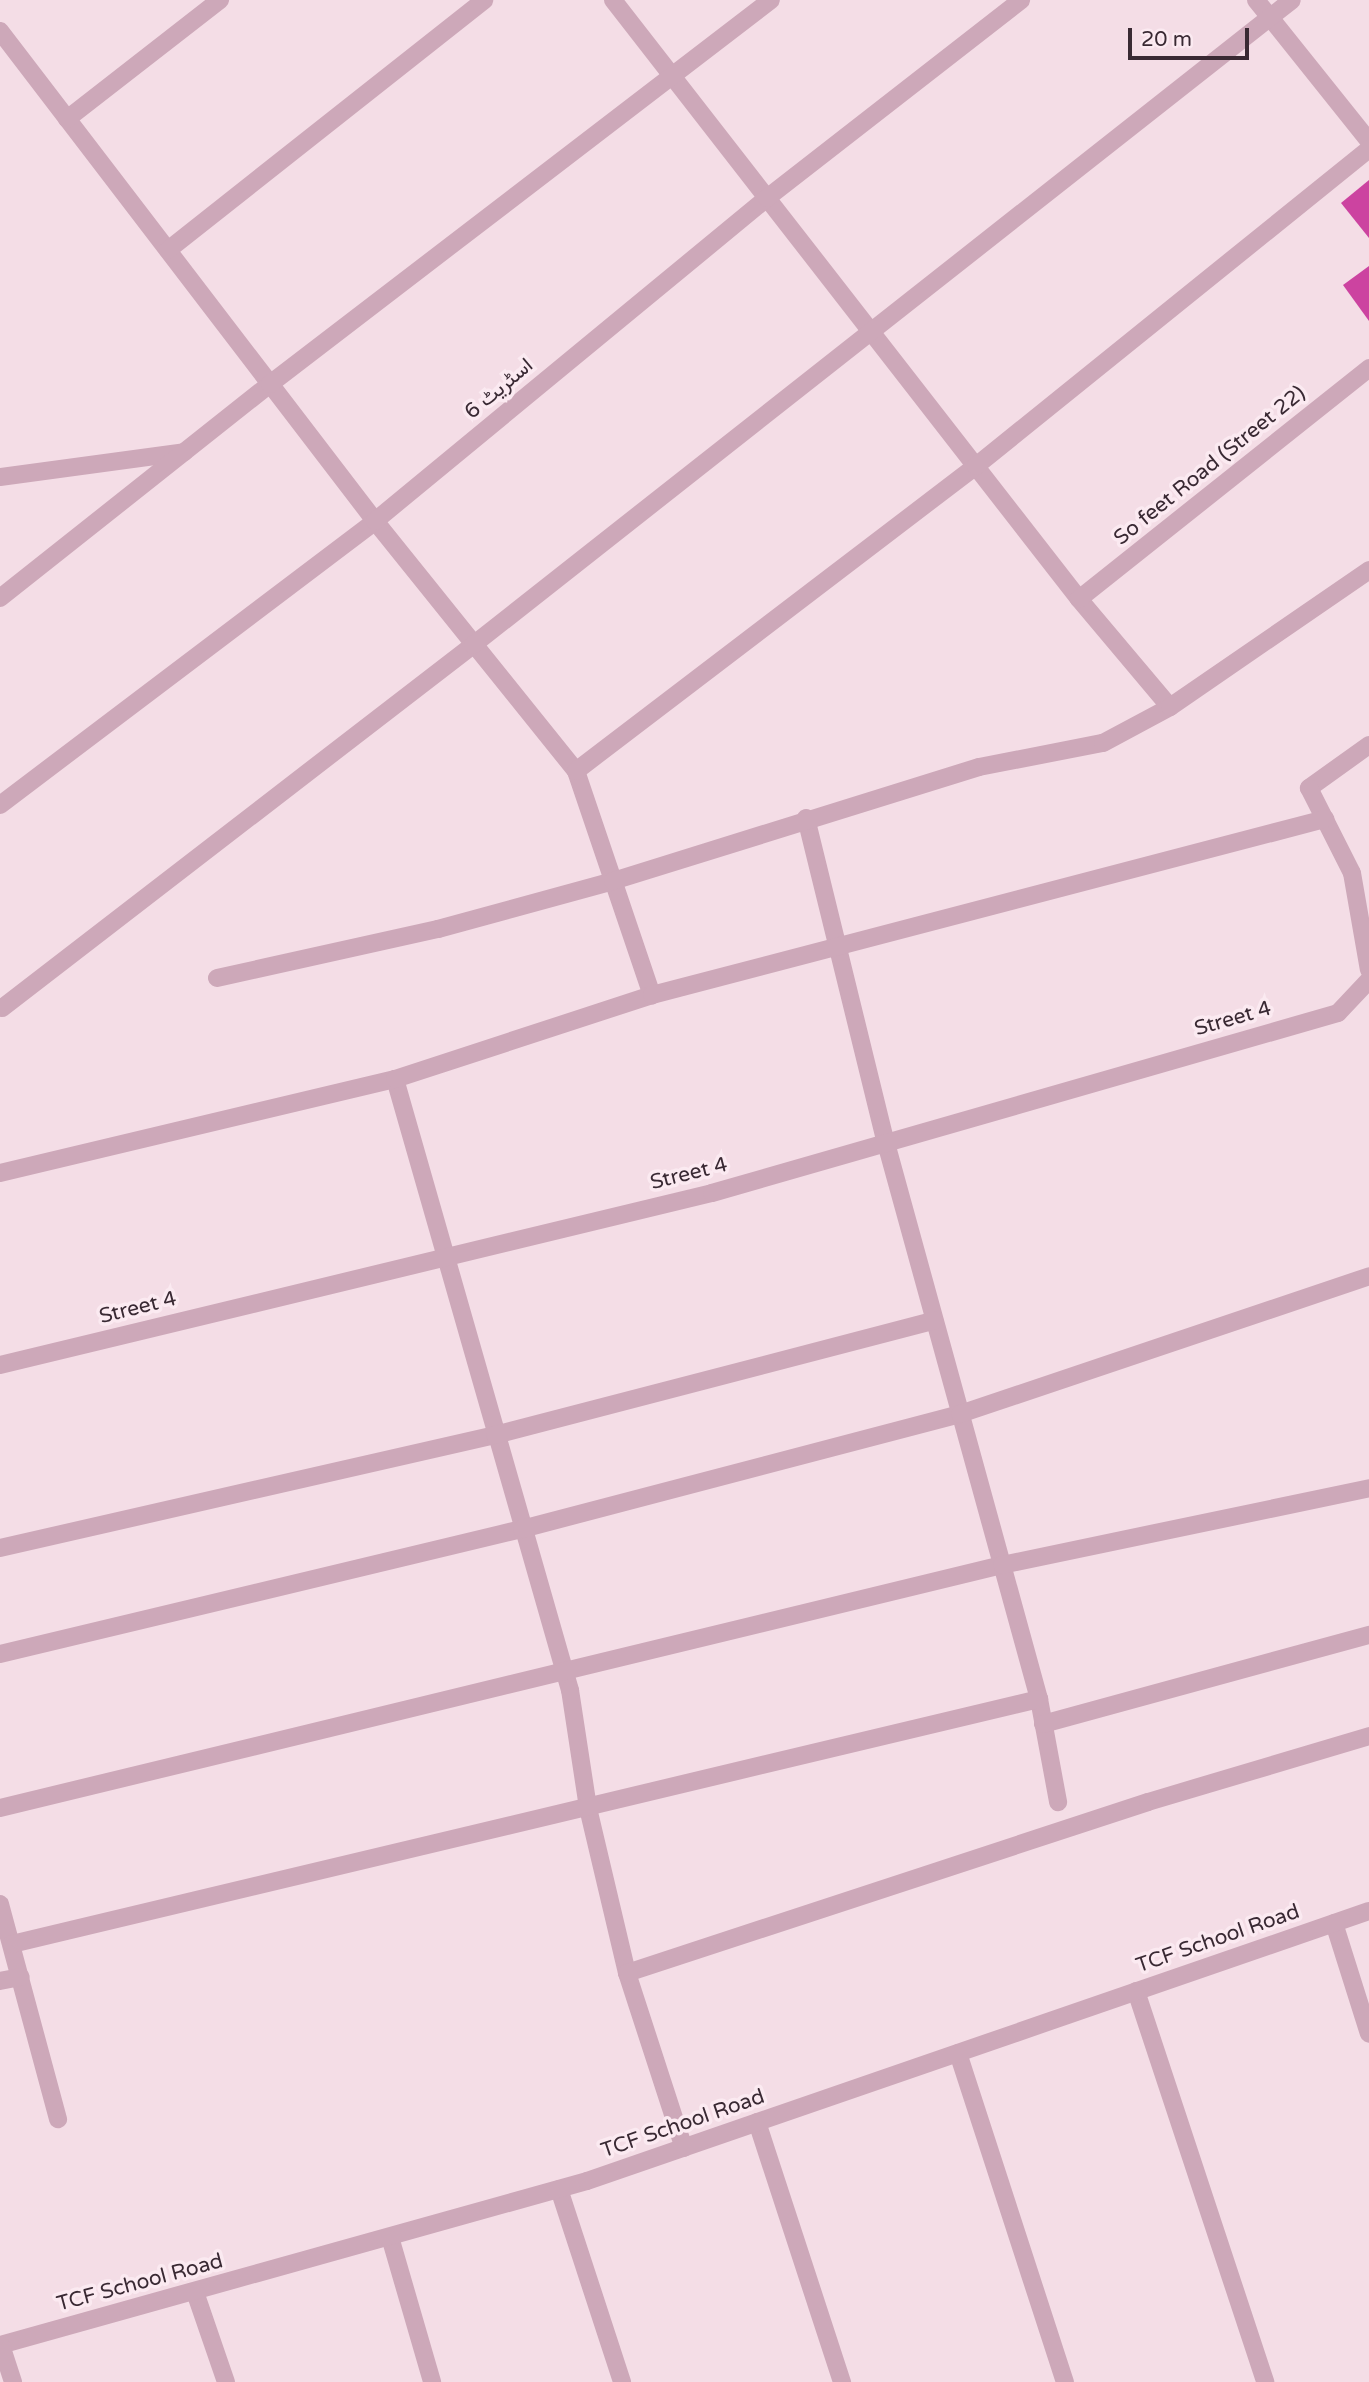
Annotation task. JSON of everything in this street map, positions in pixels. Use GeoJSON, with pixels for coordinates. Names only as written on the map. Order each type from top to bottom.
{"type":"FeatureCollection","features":[{"type":"Feature","properties":{"kind":"street"},"geometry":{"type":"LineString","coordinates":[[67,119],[220,0]]}},
{"type":"Feature","properties":{"kind":"street"},"geometry":{"type":"LineString","coordinates":[[168,250],[484,0]]}},
{"type":"Feature","properties":{"kind":"street"},"geometry":{"type":"LineString","coordinates":[[613,0],[1079,599],[1170,707]]}},
{"type":"Feature","properties":{"kind":"street"},"geometry":{"type":"LineString","coordinates":[[0,598],[270,384],[673,78],[771,0]]}},
{"type":"Feature","properties":{"kind":"street","name":"اسٹریٹ 6"},"geometry":{"type":"LineString","coordinates":[[0,805],[375,521],[767,198],[1021,0]]}},
{"type":"Feature","properties":{"kind":"street"},"geometry":{"type":"LineString","coordinates":[[1256,0],[1369,141]]}},
{"type":"Feature","properties":{"kind":"street"},"geometry":{"type":"LineString","coordinates":[[2,1008],[473,645],[1292,0]]}},
{"type":"Feature","properties":{"kind":"street"},"geometry":{"type":"LineString","coordinates":[[0,32],[375,521],[576,771],[652,995]]}},
{"type":"Feature","properties":{"kind":"street"},"geometry":{"type":"LineString","coordinates":[[576,771],[976,466],[1369,149]]}},
{"type":"Feature","properties":{"kind":"street","name":"So feet Road (Street 22)"},"geometry":{"type":"LineString","coordinates":[[1079,599],[1369,368]]}},
{"type":"Feature","properties":{"kind":"street"},"geometry":{"type":"LineString","coordinates":[[0,477],[184,452]]}},
{"type":"Feature","properties":{"kind":"street"},"geometry":{"type":"LineString","coordinates":[[217,978],[438,929],[613,881],[806,818],[979,767],[1103,743],[1170,707],[1369,570]]}},
{"type":"Feature","properties":{"kind":"street"},"geometry":{"type":"LineString","coordinates":[[1369,745],[1309,788],[1352,873],[1369,970]]}},
{"type":"Feature","properties":{"kind":"street"},"geometry":{"type":"LineString","coordinates":[[806,818],[886,1143],[1039,1699],[1058,1802]]}},
{"type":"Feature","properties":{"kind":"street"},"geometry":{"type":"LineString","coordinates":[[0,1173],[395,1079],[652,995],[1325,819]]}},
{"type":"Feature","properties":{"kind":"street","name":"Street 4"},"geometry":{"type":"LineString","coordinates":[[0,1365],[712,1193],[1338,1013],[1369,980]]}},
{"type":"Feature","properties":{"kind":"street"},"geometry":{"type":"LineString","coordinates":[[395,1079],[443,1258],[565,1673],[589,1808],[627,1973],[664,2098],[684,2148]]}},
{"type":"Feature","properties":{"kind":"street"},"geometry":{"type":"LineString","coordinates":[[0,1654],[522,1530],[960,1414],[1369,1276]]}},
{"type":"Feature","properties":{"kind":"street"},"geometry":{"type":"LineString","coordinates":[[0,1548],[495,1435],[934,1321]]}},
{"type":"Feature","properties":{"kind":"street"},"geometry":{"type":"LineString","coordinates":[[0,1808],[1002,1565],[1369,1488]]}},
{"type":"Feature","properties":{"kind":"street"},"geometry":{"type":"LineString","coordinates":[[1043,1724],[1369,1635]]}},
{"type":"Feature","properties":{"kind":"street"},"geometry":{"type":"LineString","coordinates":[[12,1944],[1039,1699]]}},
{"type":"Feature","properties":{"kind":"street"},"geometry":{"type":"LineString","coordinates":[[627,1973],[1148,1802],[1369,1736]]}},
{"type":"Feature","properties":{"kind":"street"},"geometry":{"type":"LineString","coordinates":[[0,1904],[58,2119]]}},
{"type":"Feature","properties":{"kind":"street","name":"TCF School Road"},"geometry":{"type":"LineString","coordinates":[[1,2345],[559,2189],[1369,1910]]}},
{"type":"Feature","properties":{"kind":"street"},"geometry":{"type":"LineString","coordinates":[[1334,1923],[1369,2034]]}},
{"type":"Feature","properties":{"kind":"street"},"geometry":{"type":"LineString","coordinates":[[0,1981],[21,1977]]}},
{"type":"Feature","properties":{"kind":"street"},"geometry":{"type":"LineString","coordinates":[[1136,1991],[1265,2382]]}},
{"type":"Feature","properties":{"kind":"street"},"geometry":{"type":"LineString","coordinates":[[958,2053],[1065,2382]]}},
{"type":"Feature","properties":{"kind":"street"},"geometry":{"type":"LineString","coordinates":[[757,2122],[842,2382]]}},
{"type":"Feature","properties":{"kind":"street"},"geometry":{"type":"LineString","coordinates":[[559,2189],[622,2382]]}},
{"type":"Feature","properties":{"kind":"street"},"geometry":{"type":"LineString","coordinates":[[390,2237],[432,2382]]}},
{"type":"Feature","properties":{"kind":"street"},"geometry":{"type":"LineString","coordinates":[[195,2292],[226,2382]]}},
{"type":"Feature","properties":{"kind":"street"},"geometry":{"type":"LineString","coordinates":[[1,2345],[13,2382]]}},
{"type":"Feature","properties":{"kind":"building"},"geometry":{"type":"Polygon","coordinates":[[[1369,180],[1369,238],[1341,203],[1369,180]]]}},
{"type":"Feature","properties":{"kind":"building"},"geometry":{"type":"Polygon","coordinates":[[[1369,266],[1369,321],[1343,285],[1369,266]]]}}]}
